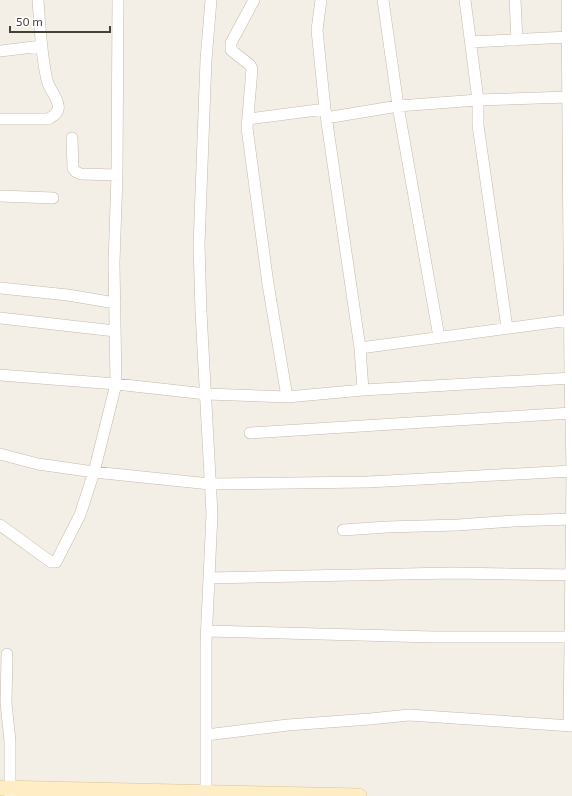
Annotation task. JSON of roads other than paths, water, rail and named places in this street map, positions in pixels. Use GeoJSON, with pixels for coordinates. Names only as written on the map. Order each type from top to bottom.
{"type":"FeatureCollection","features":[{"type":"Feature","properties":{"kind":"street"},"geometry":{"type":"LineString","coordinates":[[0,119],[48,119],[57,112],[58,105],[47,83],[42,59],[38,0]]}},
{"type":"Feature","properties":{"kind":"street"},"geometry":{"type":"LineString","coordinates":[[0,525],[51,562],[56,562],[80,515],[94,472],[116,384],[114,263],[117,175],[118,0]]}},
{"type":"Feature","properties":{"kind":"street"},"geometry":{"type":"LineString","coordinates":[[206,795],[207,631],[212,514],[201,312],[199,245],[205,68],[211,0]]}},
{"type":"Feature","properties":{"kind":"street"},"geometry":{"type":"LineString","coordinates":[[254,0],[230,43],[230,47],[231,50],[250,65],[252,69],[248,136],[268,284],[287,397]]}},
{"type":"Feature","properties":{"kind":"street"},"geometry":{"type":"LineString","coordinates":[[321,0],[317,30],[325,114],[360,348],[364,390]]}},
{"type":"Feature","properties":{"kind":"street"},"geometry":{"type":"LineString","coordinates":[[383,0],[398,106],[439,337]]}},
{"type":"Feature","properties":{"kind":"street"},"geometry":{"type":"LineString","coordinates":[[466,0],[478,100],[478,125],[507,328]]}},
{"type":"Feature","properties":{"kind":"street"},"geometry":{"type":"LineString","coordinates":[[515,0],[517,40]]}},
{"type":"Feature","properties":{"kind":"street"},"geometry":{"type":"LineString","coordinates":[[0,454],[38,464],[94,472],[210,484],[368,482],[572,469],[568,97],[568,37],[570,16],[567,0]]}},
{"type":"Feature","properties":{"kind":"street"},"geometry":{"type":"LineString","coordinates":[[471,42],[568,37]]}},
{"type":"Feature","properties":{"kind":"street"},"geometry":{"type":"LineString","coordinates":[[0,52],[42,46]]}},
{"type":"Feature","properties":{"kind":"street"},"geometry":{"type":"LineString","coordinates":[[248,119],[325,114],[398,106],[478,100],[568,97]]}},
{"type":"Feature","properties":{"kind":"street"},"geometry":{"type":"LineString","coordinates":[[72,138],[73,168],[76,172],[81,174],[117,175]]}},
{"type":"Feature","properties":{"kind":"street"},"geometry":{"type":"LineString","coordinates":[[0,196],[53,198]]}},
{"type":"Feature","properties":{"kind":"street"},"geometry":{"type":"LineString","coordinates":[[0,288],[68,295],[115,303]]}},
{"type":"Feature","properties":{"kind":"street"},"geometry":{"type":"LineString","coordinates":[[0,318],[115,331]]}},
{"type":"Feature","properties":{"kind":"street"},"geometry":{"type":"LineString","coordinates":[[360,348],[570,320]]}},
{"type":"Feature","properties":{"kind":"street"},"geometry":{"type":"LineString","coordinates":[[0,375],[116,384],[206,394],[287,397],[364,390],[571,378]]}},
{"type":"Feature","properties":{"kind":"street"},"geometry":{"type":"LineString","coordinates":[[250,433],[571,413]]}},
{"type":"Feature","properties":{"kind":"street"},"geometry":{"type":"LineString","coordinates":[[206,735],[295,725],[409,715],[570,726],[572,476]]}},
{"type":"Feature","properties":{"kind":"street"},"geometry":{"type":"LineString","coordinates":[[342,530],[458,525],[513,520],[572,519]]}},
{"type":"Feature","properties":{"kind":"street"},"geometry":{"type":"LineString","coordinates":[[209,578],[453,573],[572,575]]}},
{"type":"Feature","properties":{"kind":"street"},"geometry":{"type":"LineString","coordinates":[[207,631],[427,637],[571,633]]}},
{"type":"Feature","properties":{"kind":"street"},"geometry":{"type":"LineString","coordinates":[[7,654],[6,703],[10,741],[7,791],[359,796]]}}]}
